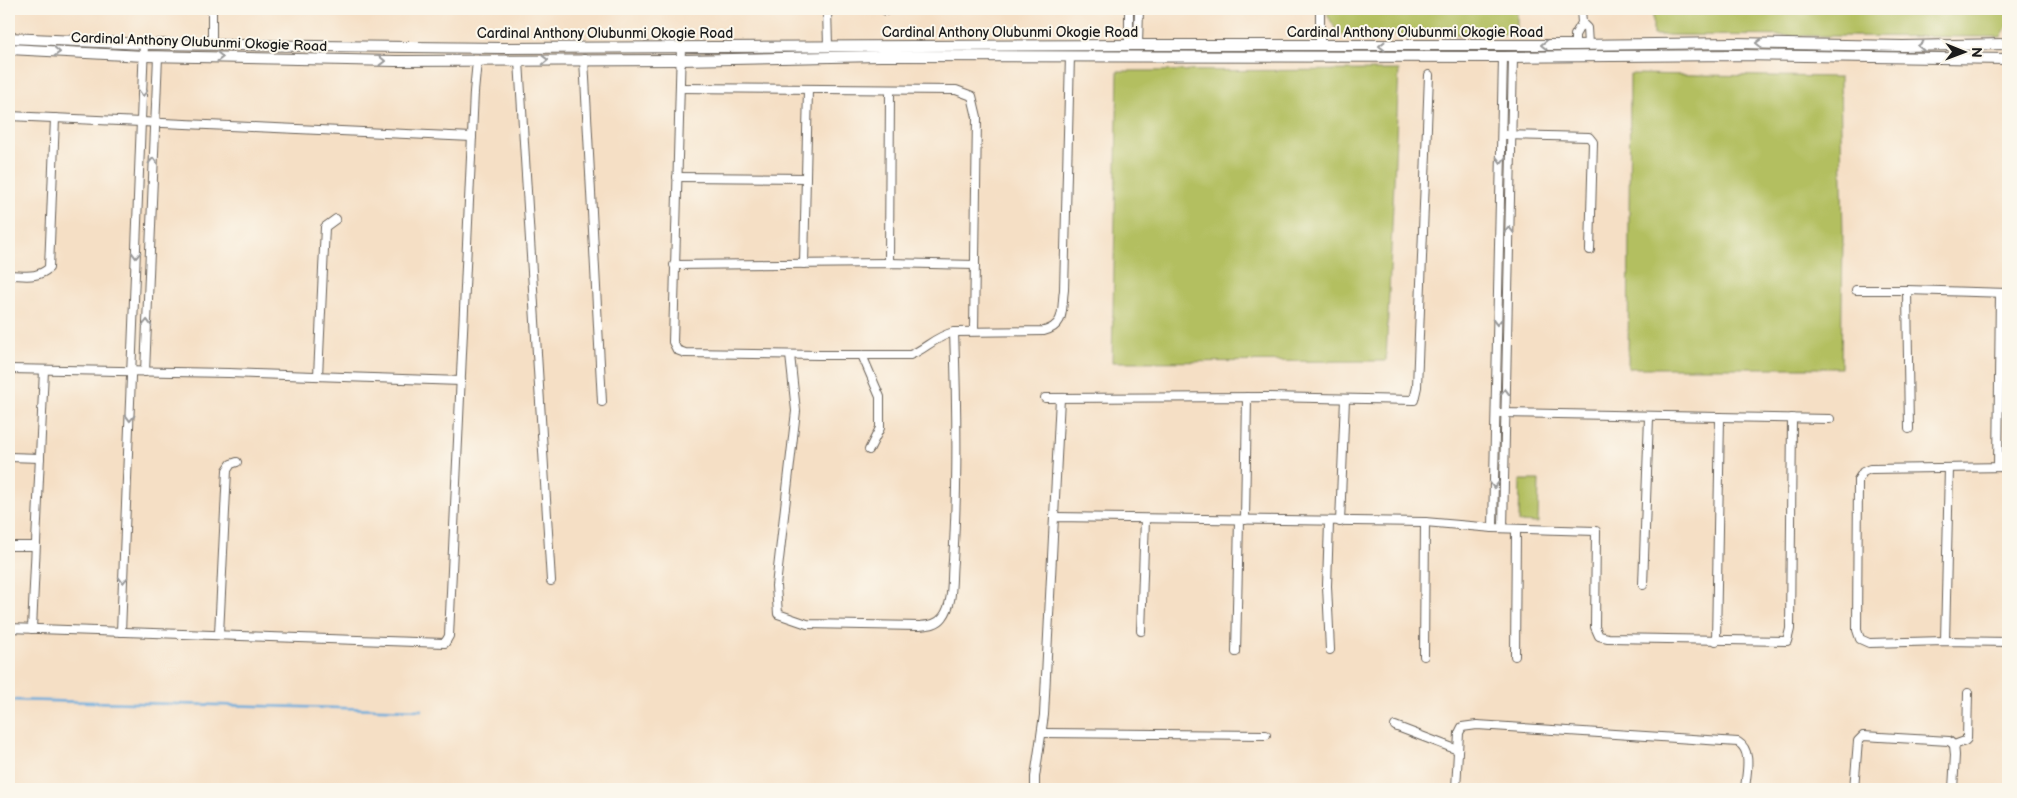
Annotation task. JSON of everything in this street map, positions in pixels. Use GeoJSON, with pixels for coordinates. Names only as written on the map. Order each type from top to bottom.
{"type":"FeatureCollection","features":[{"type":"Feature","properties":{"kind":"street"},"geometry":{"type":"LineString","coordinates":[[212,9],[212,45]]}},
{"type":"Feature","properties":{"kind":"street"},"geometry":{"type":"LineString","coordinates":[[827,9],[828,46]]}},
{"type":"Feature","properties":{"kind":"street"},"geometry":{"type":"LineString","coordinates":[[1129,9],[1133,45]]}},
{"type":"Feature","properties":{"kind":"street"},"geometry":{"type":"LineString","coordinates":[[1133,45],[1139,9]]}},
{"type":"Feature","properties":{"kind":"street"},"geometry":{"type":"LineString","coordinates":[[1320,9],[1320,46]]}},
{"type":"Feature","properties":{"kind":"street"},"geometry":{"type":"LineString","coordinates":[[1581,9],[1588,45]]}},
{"type":"Feature","properties":{"kind":"street"},"geometry":{"type":"LineString","coordinates":[[1575,45],[1577,28],[1582,22]]}},
{"type":"Feature","properties":{"kind":"street","name":"Cardinal Anthony Olubunmi Okogie Road"},"geometry":{"type":"LineString","coordinates":[[9,38],[144,44],[494,48],[1734,43],[1903,46],[2007,42]]}},
{"type":"Feature","properties":{"kind":"street"},"geometry":{"type":"LineString","coordinates":[[2007,42],[2004,54],[2007,59]]}},
{"type":"Feature","properties":{"kind":"street"},"geometry":{"type":"LineString","coordinates":[[121,632],[144,44]]}},
{"type":"Feature","properties":{"kind":"street"},"geometry":{"type":"LineString","coordinates":[[1195,45],[1195,56]]}},
{"type":"Feature","properties":{"kind":"street"},"geometry":{"type":"LineString","coordinates":[[681,46],[673,342],[677,350],[686,353],[910,355],[942,335],[954,332],[1044,332],[1055,328],[1060,322],[1064,290],[1070,56]]}},
{"type":"Feature","properties":{"kind":"street","name":"Cardinal Anthony Olubunmi Okogie Road"},"geometry":{"type":"LineString","coordinates":[[9,49],[144,56],[396,61],[680,60],[881,56],[1508,57],[1739,55],[2007,59]]}},
{"type":"Feature","properties":{"kind":"street"},"geometry":{"type":"LineString","coordinates":[[145,372],[158,56]]}},
{"type":"Feature","properties":{"kind":"street"},"geometry":{"type":"LineString","coordinates":[[1493,528],[1502,134],[1508,57]]}},
{"type":"Feature","properties":{"kind":"street"},"geometry":{"type":"LineString","coordinates":[[1503,528],[1511,135],[1508,57]]}},
{"type":"Feature","properties":{"kind":"street"},"geometry":{"type":"LineString","coordinates":[[584,59],[602,402]]}},
{"type":"Feature","properties":{"kind":"street"},"geometry":{"type":"LineString","coordinates":[[9,628],[445,643],[449,636],[477,61]]}},
{"type":"Feature","properties":{"kind":"street"},"geometry":{"type":"LineString","coordinates":[[519,61],[551,581]]}},
{"type":"Feature","properties":{"kind":"street"},"geometry":{"type":"LineString","coordinates":[[1045,398],[1414,400],[1417,387],[1430,75]]}},
{"type":"Feature","properties":{"kind":"street"},"geometry":{"type":"LineString","coordinates":[[680,88],[956,90],[972,96],[977,117],[974,331]]}},
{"type":"Feature","properties":{"kind":"street"},"geometry":{"type":"LineString","coordinates":[[804,264],[808,89]]}},
{"type":"Feature","properties":{"kind":"street"},"geometry":{"type":"LineString","coordinates":[[889,263],[890,90]]}},
{"type":"Feature","properties":{"kind":"street"},"geometry":{"type":"LineString","coordinates":[[9,116],[472,137]]}},
{"type":"Feature","properties":{"kind":"street"},"geometry":{"type":"LineString","coordinates":[[9,274],[37,276],[43,274],[49,268],[55,118]]}},
{"type":"Feature","properties":{"kind":"street"},"geometry":{"type":"LineString","coordinates":[[1502,134],[1589,137],[1592,142],[1590,250]]}},
{"type":"Feature","properties":{"kind":"street"},"geometry":{"type":"LineString","coordinates":[[677,177],[806,178]]}},
{"type":"Feature","properties":{"kind":"street"},"geometry":{"type":"LineString","coordinates":[[318,376],[325,227],[336,219]]}},
{"type":"Feature","properties":{"kind":"street"},"geometry":{"type":"LineString","coordinates":[[674,265],[889,263],[975,265]]}},
{"type":"Feature","properties":{"kind":"street"},"geometry":{"type":"LineString","coordinates":[[1856,290],[2004,293],[1998,467]]}},
{"type":"Feature","properties":{"kind":"street"},"geometry":{"type":"LineString","coordinates":[[1907,290],[1909,429]]}},
{"type":"Feature","properties":{"kind":"street"},"geometry":{"type":"LineString","coordinates":[[790,355],[796,411],[776,586],[778,614],[807,624],[919,626],[936,624],[944,616],[949,603],[955,527],[958,412],[954,332]]}},
{"type":"Feature","properties":{"kind":"street"},"geometry":{"type":"LineString","coordinates":[[862,355],[880,397],[880,428],[869,450]]}},
{"type":"Feature","properties":{"kind":"street"},"geometry":{"type":"LineString","coordinates":[[9,368],[461,381]]}},
{"type":"Feature","properties":{"kind":"street"},"geometry":{"type":"LineString","coordinates":[[32,628],[44,370]]}},
{"type":"Feature","properties":{"kind":"street"},"geometry":{"type":"LineString","coordinates":[[1035,789],[1042,733],[1060,398]]}},
{"type":"Feature","properties":{"kind":"street"},"geometry":{"type":"LineString","coordinates":[[1236,652],[1248,398]]}},
{"type":"Feature","properties":{"kind":"street"},"geometry":{"type":"LineString","coordinates":[[1340,522],[1345,399]]}},
{"type":"Feature","properties":{"kind":"street"},"geometry":{"type":"LineString","coordinates":[[1496,412],[1830,419]]}},
{"type":"Feature","properties":{"kind":"street"},"geometry":{"type":"LineString","coordinates":[[1643,585],[1649,416]]}},
{"type":"Feature","properties":{"kind":"street"},"geometry":{"type":"LineString","coordinates":[[1716,641],[1720,418]]}},
{"type":"Feature","properties":{"kind":"street"},"geometry":{"type":"LineString","coordinates":[[1054,518],[1425,522],[1493,528],[1596,531],[1595,627],[1598,636],[1608,638],[1716,641],[1787,641],[1790,629],[1792,418]]}},
{"type":"Feature","properties":{"kind":"street"},"geometry":{"type":"LineString","coordinates":[[9,457],[40,458]]}},
{"type":"Feature","properties":{"kind":"street"},"geometry":{"type":"LineString","coordinates":[[219,634],[227,470],[231,464],[237,462]]}},
{"type":"Feature","properties":{"kind":"street"},"geometry":{"type":"LineString","coordinates":[[2008,467],[1870,469],[1863,472],[1858,480],[1857,630],[1860,639],[1869,643],[2008,642]]}},
{"type":"Feature","properties":{"kind":"street"},"geometry":{"type":"LineString","coordinates":[[1945,641],[1949,468]]}},
{"type":"Feature","properties":{"kind":"street"},"geometry":{"type":"LineString","coordinates":[[1140,631],[1145,519]]}},
{"type":"Feature","properties":{"kind":"street"},"geometry":{"type":"LineString","coordinates":[[1329,522],[1330,650]]}},
{"type":"Feature","properties":{"kind":"street"},"geometry":{"type":"LineString","coordinates":[[1424,656],[1425,522]]}},
{"type":"Feature","properties":{"kind":"street"},"geometry":{"type":"LineString","coordinates":[[1515,656],[1516,529]]}},
{"type":"Feature","properties":{"kind":"street"},"geometry":{"type":"LineString","coordinates":[[9,546],[35,546]]}},
{"type":"Feature","properties":{"kind":"street"},"geometry":{"type":"LineString","coordinates":[[1954,745],[1967,739],[1968,693]]}},
{"type":"Feature","properties":{"kind":"street"},"geometry":{"type":"LineString","coordinates":[[1456,789],[1459,733],[1462,727],[1477,725],[1738,742],[1744,746],[1747,754],[1745,789]]}},
{"type":"Feature","properties":{"kind":"street"},"geometry":{"type":"LineString","coordinates":[[1395,726],[1458,750]]}},
{"type":"Feature","properties":{"kind":"street"},"geometry":{"type":"LineString","coordinates":[[1042,733],[1266,736]]}},
{"type":"Feature","properties":{"kind":"street"},"geometry":{"type":"LineString","coordinates":[[1854,789],[1858,741],[1863,736],[1949,741],[1954,745],[1956,755],[1953,789]]}},
{"type":"Feature","properties":{"kind":"green space"},"geometry":{"type":"Polygon","coordinates":[[[1328,9],[1517,9],[1517,34],[1339,35],[1328,16],[1328,9]]]}},
{"type":"Feature","properties":{"kind":"green space"},"geometry":{"type":"Polygon","coordinates":[[[1653,9],[2008,9],[2008,24],[2001,37],[1653,35],[1653,9]]]}},
{"type":"Feature","properties":{"kind":"green space"},"geometry":{"type":"Polygon","coordinates":[[[1399,70],[1386,361],[1112,362],[1118,71],[1399,70]]]}},
{"type":"Feature","properties":{"kind":"green space"},"geometry":{"type":"Polygon","coordinates":[[[1630,74],[1840,77],[1843,238],[1841,368],[1628,368],[1630,74]]]}},
{"type":"Feature","properties":{"kind":"green space"},"geometry":{"type":"Polygon","coordinates":[[[1520,480],[1539,480],[1538,523],[1519,522],[1520,480]]]}},
{"type":"Feature","properties":{"kind":"waterway"},"geometry":{"type":"LineString","coordinates":[[9,700],[422,710]]}}]}
